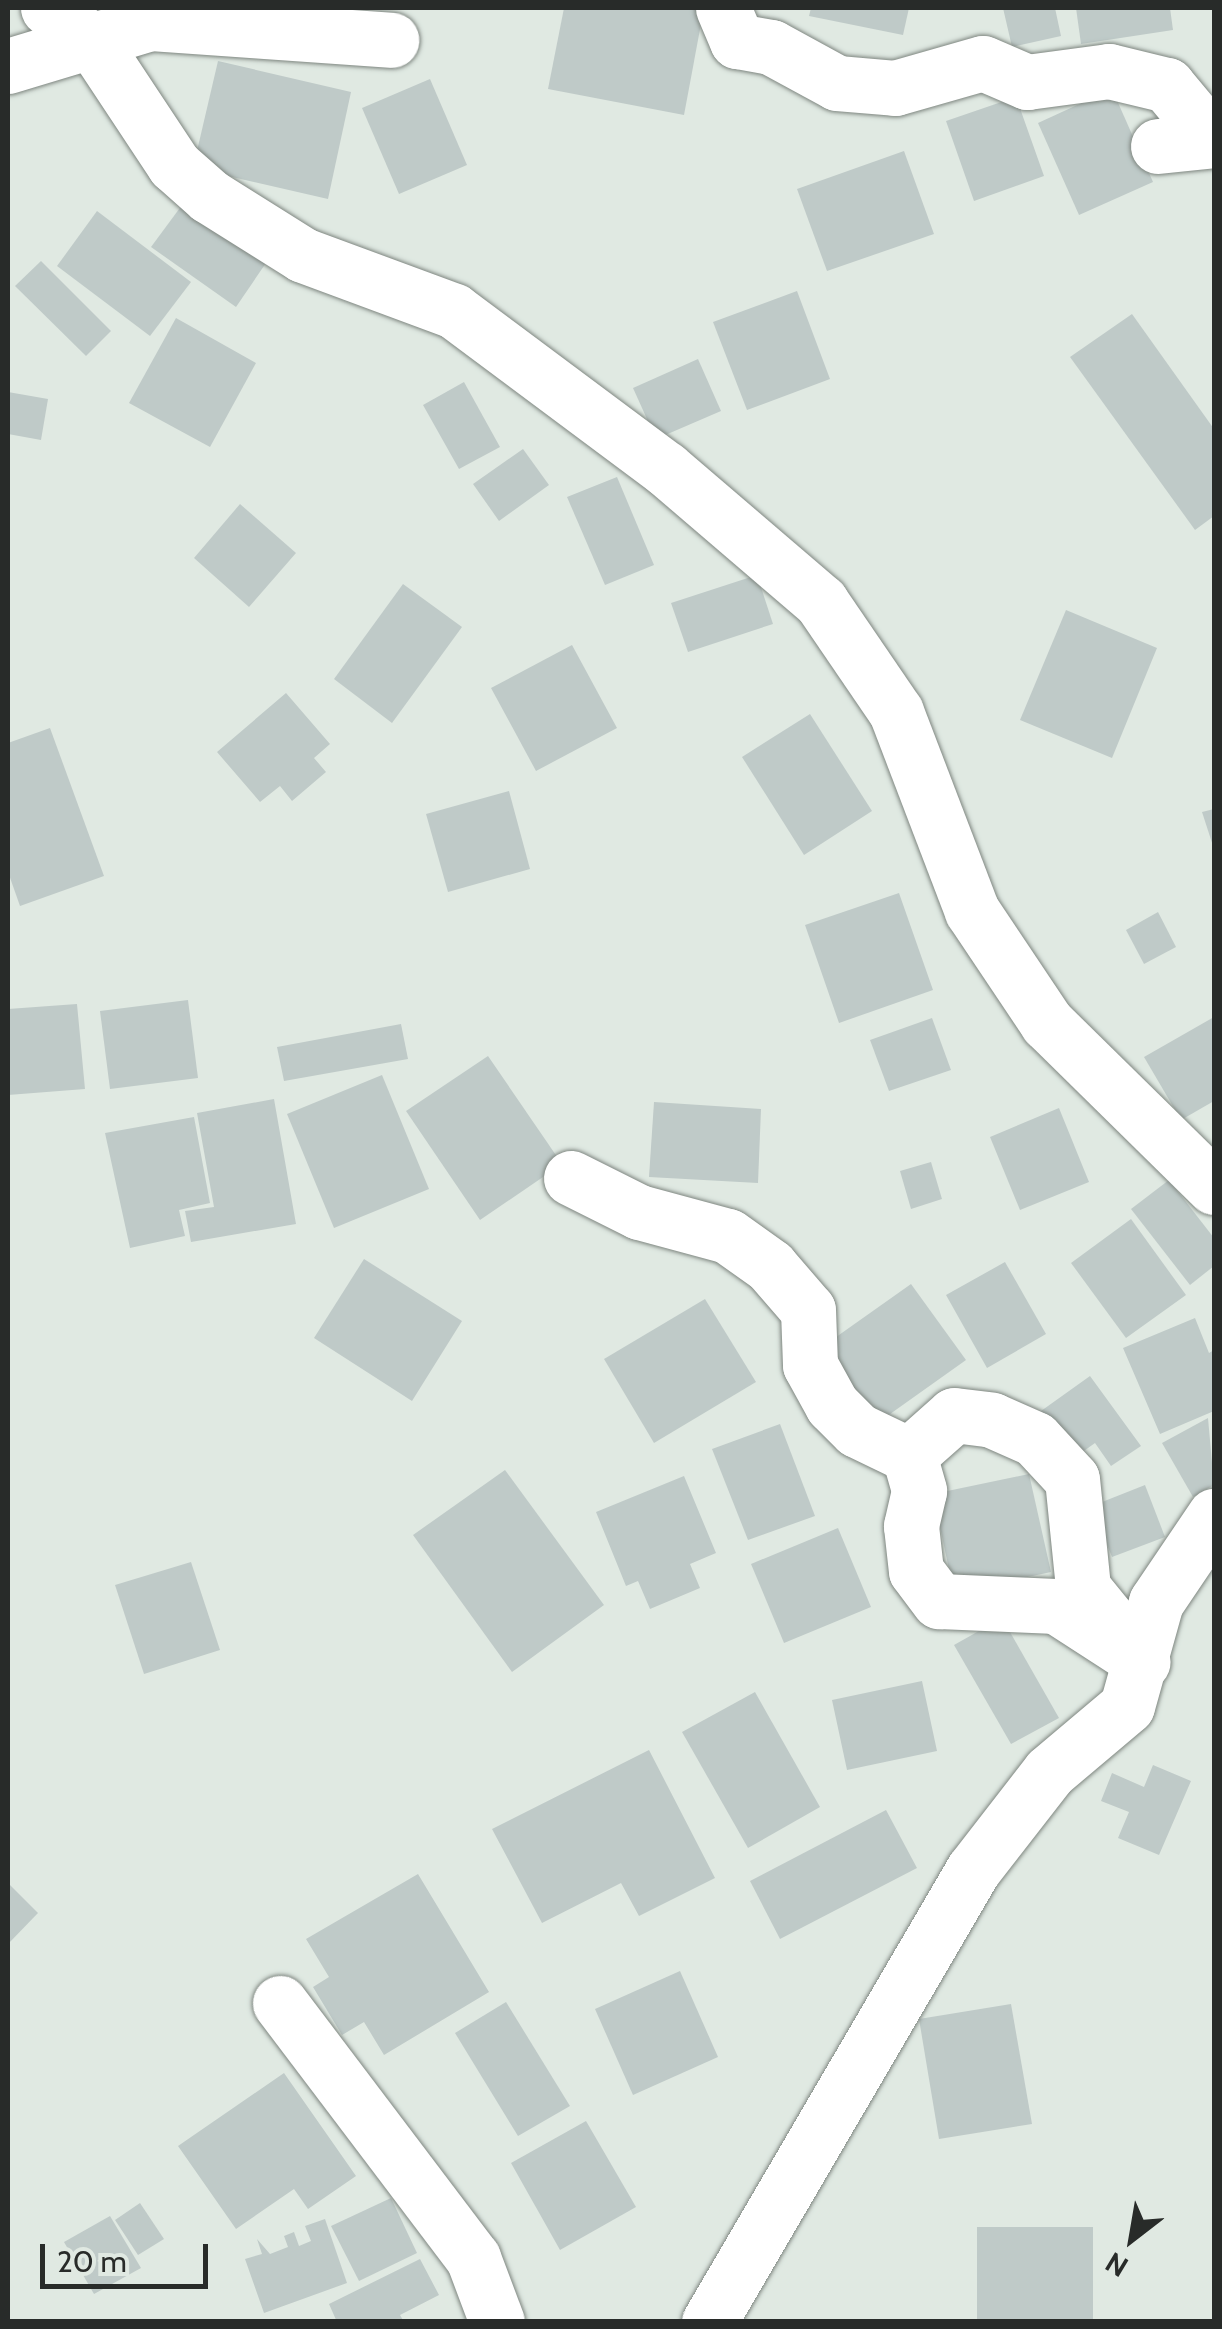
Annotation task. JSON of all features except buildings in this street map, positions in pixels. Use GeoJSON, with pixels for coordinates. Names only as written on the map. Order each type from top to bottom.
{"type":"FeatureCollection","features":[{"type":"Feature","properties":{"kind":"street"},"geometry":{"type":"LineString","coordinates":[[48,8],[92,40],[174,165],[208,196],[303,254],[454,311],[666,470],[820,602],[896,712],[972,911],[1036,1007],[1144,1126],[1214,1187]]}},
{"type":"Feature","properties":{"kind":"street"},"geometry":{"type":"LineString","coordinates":[[723,8],[737,41],[771,48],[837,83],[895,88],[983,62],[1028,82],[1109,71],[1167,85],[1213,139]]}},
{"type":"Feature","properties":{"kind":"street"},"geometry":{"type":"LineString","coordinates":[[8,66],[150,23],[390,40]]}},
{"type":"Feature","properties":{"kind":"street"},"geometry":{"type":"LineString","coordinates":[[1158,146],[1213,139]]}},
{"type":"Feature","properties":{"kind":"street"},"geometry":{"type":"LineString","coordinates":[[571,1178],[639,1212],[728,1236],[770,1266],[808,1310],[810,1364],[832,1405],[858,1430],[909,1455],[919,1491],[911,1526],[916,1571],[939,1601],[1056,1606],[1143,1662]]}},
{"type":"Feature","properties":{"kind":"street"},"geometry":{"type":"LineString","coordinates":[[909,1455],[954,1415],[992,1420],[1035,1439],[1072,1479],[1083,1588],[1143,1662]]}},
{"type":"Feature","properties":{"kind":"street"},"geometry":{"type":"LineString","coordinates":[[709,2322],[973,1870],[1050,1772],[1127,1706],[1143,1662],[1156,1602],[1214,1516]]}},
{"type":"Feature","properties":{"kind":"street"},"geometry":{"type":"LineString","coordinates":[[280,2003],[473,2258],[497,2322]]}}]}
